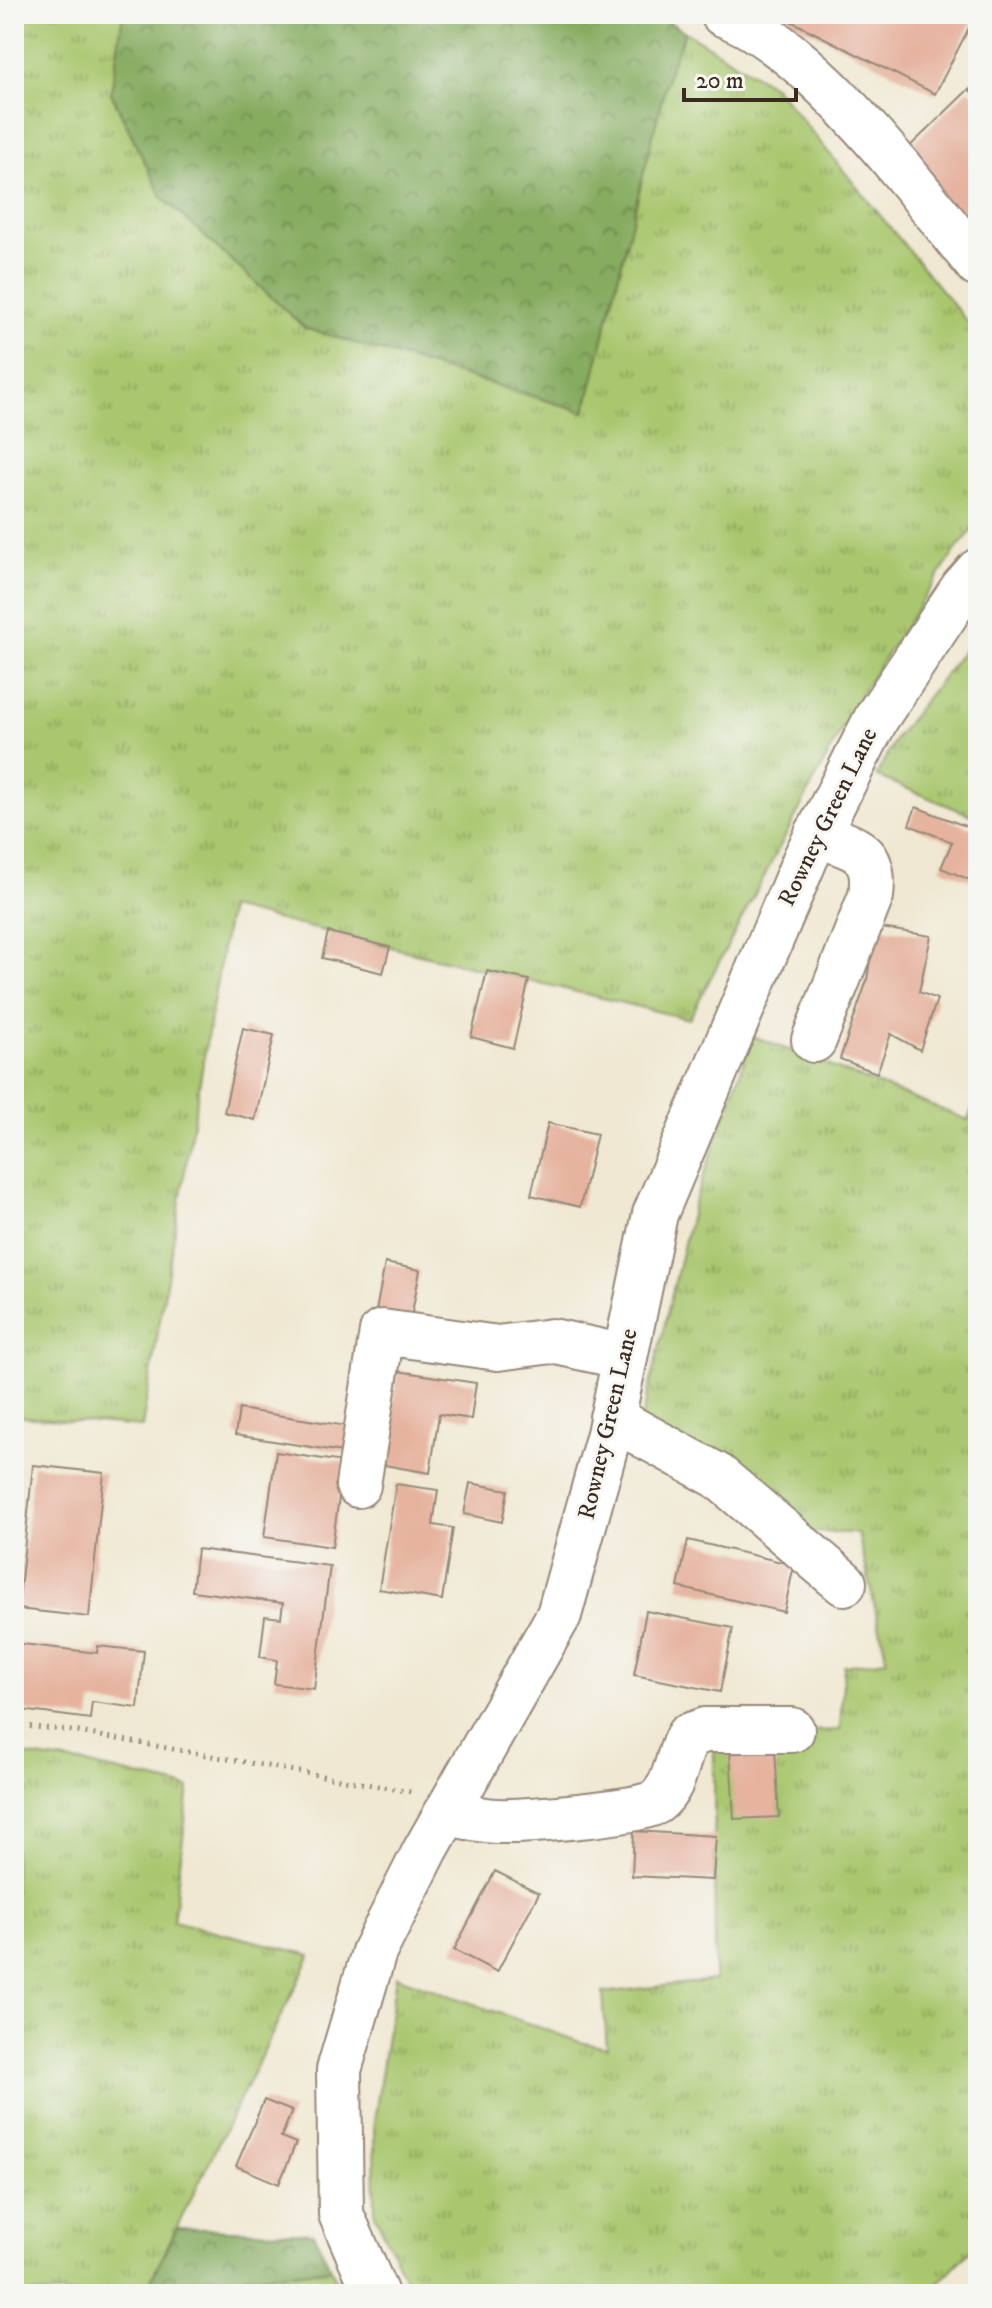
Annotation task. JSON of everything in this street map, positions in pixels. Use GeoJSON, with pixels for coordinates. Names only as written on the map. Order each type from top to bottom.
{"type":"FeatureCollection","features":[{"type":"Feature","properties":{"kind":"street"},"geometry":{"type":"LineString","coordinates":[[723,14],[744,22],[789,53],[840,103],[978,265]]}},
{"type":"Feature","properties":{"kind":"street","name":"Rowney Green Lane"},"geometry":{"type":"LineString","coordinates":[[376,2294],[341,2214],[339,2070],[374,1952],[559,1615],[612,1418],[655,1214],[817,834],[877,717],[963,588],[978,571]]}},
{"type":"Feature","properties":{"kind":"street"},"geometry":{"type":"LineString","coordinates":[[814,1040],[871,896],[874,872],[862,852],[817,834]]}},
{"type":"Feature","properties":{"kind":"street"},"geometry":{"type":"LineString","coordinates":[[358,1485],[382,1332],[498,1348],[552,1341],[625,1357]]}},
{"type":"Feature","properties":{"kind":"street"},"geometry":{"type":"LineString","coordinates":[[612,1418],[718,1476],[844,1583]]}},
{"type":"Feature","properties":{"kind":"street"},"geometry":{"type":"LineString","coordinates":[[451,1807],[496,1821],[596,1814],[655,1803],[671,1785],[680,1750],[688,1736],[705,1730],[792,1730]]}},
{"type":"Feature","properties":{"kind":"path"},"geometry":{"type":"LineString","coordinates":[[14,1725],[88,1733],[451,1807]]}},
{"type":"Feature","properties":{"kind":"green space"},"geometry":{"type":"Polygon","coordinates":[[[14,14],[123,14],[111,93],[162,197],[305,328],[585,412],[669,69],[685,32],[775,87],[978,335],[978,524],[958,547],[858,698],[689,1019],[229,908],[142,1427],[14,1416],[14,14]]]}},
{"type":"Feature","properties":{"kind":"green space"},"geometry":{"type":"Polygon","coordinates":[[[123,14],[656,14],[685,32],[669,70],[585,412],[305,328],[162,197],[111,93],[123,14]]]}},
{"type":"Feature","properties":{"kind":"green space"},"geometry":{"type":"Polygon","coordinates":[[[978,632],[978,818],[876,776],[897,736],[978,632]]]}},
{"type":"Feature","properties":{"kind":"green space"},"geometry":{"type":"Polygon","coordinates":[[[753,1036],[968,1120],[978,1094],[978,2242],[928,2294],[412,2294],[375,2214],[374,2122],[396,1976],[580,2042],[607,2048],[603,1993],[715,1980],[714,1734],[840,1730],[844,1666],[887,1660],[858,1533],[806,1532],[635,1448],[693,1206],[753,1036]]]}},
{"type":"Feature","properties":{"kind":"green space"},"geometry":{"type":"Polygon","coordinates":[[[14,1754],[81,1763],[189,1788],[173,1921],[311,1955],[144,2294],[14,2294],[14,1754]]]}},
{"type":"Feature","properties":{"kind":"green space"},"geometry":{"type":"Polygon","coordinates":[[[177,2228],[313,2233],[331,2269],[197,2282],[193,2294],[144,2294],[177,2228]]]}},
{"type":"Feature","properties":{"kind":"green space"},"geometry":{"type":"Polygon","coordinates":[[[331,2269],[343,2294],[193,2294],[197,2282],[331,2269]]]}},
{"type":"Feature","properties":{"kind":"building"},"geometry":{"type":"Polygon","coordinates":[[[777,14],[976,14],[935,94],[777,14]]]}},
{"type":"Feature","properties":{"kind":"building"},"geometry":{"type":"Polygon","coordinates":[[[969,89],[978,99],[978,235],[901,155],[969,89]]]}},
{"type":"Feature","properties":{"kind":"building"},"geometry":{"type":"Polygon","coordinates":[[[916,807],[978,831],[978,883],[941,868],[952,842],[909,825],[916,807]]]}},
{"type":"Feature","properties":{"kind":"building"},"geometry":{"type":"Polygon","coordinates":[[[875,927],[931,936],[919,992],[937,999],[920,1050],[891,1034],[877,1073],[840,1059],[867,980],[875,927]]]}},
{"type":"Feature","properties":{"kind":"building"},"geometry":{"type":"Polygon","coordinates":[[[328,932],[390,947],[383,973],[322,958],[328,932]]]}},
{"type":"Feature","properties":{"kind":"building"},"geometry":{"type":"Polygon","coordinates":[[[487,971],[529,980],[513,1048],[471,1037],[487,971]]]}},
{"type":"Feature","properties":{"kind":"building"},"geometry":{"type":"Polygon","coordinates":[[[243,1028],[274,1035],[255,1120],[224,1112],[243,1028]]]}},
{"type":"Feature","properties":{"kind":"building"},"geometry":{"type":"Polygon","coordinates":[[[548,1123],[597,1134],[580,1207],[531,1195],[548,1123]]]}},
{"type":"Feature","properties":{"kind":"building"},"geometry":{"type":"Polygon","coordinates":[[[385,1263],[420,1270],[411,1318],[376,1311],[385,1263]]]}},
{"type":"Feature","properties":{"kind":"building"},"geometry":{"type":"Polygon","coordinates":[[[398,1371],[476,1383],[471,1419],[439,1414],[430,1473],[384,1465],[398,1371]]]}},
{"type":"Feature","properties":{"kind":"building"},"geometry":{"type":"Polygon","coordinates":[[[239,1409],[366,1429],[362,1455],[235,1435],[239,1409]]]}},
{"type":"Feature","properties":{"kind":"building"},"geometry":{"type":"Polygon","coordinates":[[[276,1452],[344,1462],[332,1547],[264,1537],[276,1452]]]}},
{"type":"Feature","properties":{"kind":"building"},"geometry":{"type":"Polygon","coordinates":[[[33,1465],[104,1473],[89,1617],[18,1609],[33,1465]]]}},
{"type":"Feature","properties":{"kind":"building"},"geometry":{"type":"Polygon","coordinates":[[[470,1483],[508,1490],[502,1522],[464,1514],[470,1483]]]}},
{"type":"Feature","properties":{"kind":"building"},"geometry":{"type":"Polygon","coordinates":[[[396,1484],[438,1490],[433,1525],[453,1528],[442,1600],[379,1589],[396,1484]]]}},
{"type":"Feature","properties":{"kind":"building"},"geometry":{"type":"Polygon","coordinates":[[[688,1540],[794,1565],[784,1612],[678,1587],[688,1540]]]}},
{"type":"Feature","properties":{"kind":"building"},"geometry":{"type":"Polygon","coordinates":[[[197,1549],[330,1566],[314,1689],[274,1684],[277,1660],[260,1657],[265,1616],[281,1618],[283,1603],[192,1591],[197,1549]]]}},
{"type":"Feature","properties":{"kind":"building"},"geometry":{"type":"Polygon","coordinates":[[[646,1611],[733,1628],[720,1692],[634,1675],[646,1611]]]}},
{"type":"Feature","properties":{"kind":"building"},"geometry":{"type":"Polygon","coordinates":[[[14,1643],[97,1653],[98,1646],[144,1651],[138,1708],[92,1702],[90,1719],[14,1709],[14,1643]]]}},
{"type":"Feature","properties":{"kind":"building"},"geometry":{"type":"Polygon","coordinates":[[[775,1749],[779,1817],[734,1819],[730,1752],[775,1749]]]}},
{"type":"Feature","properties":{"kind":"building"},"geometry":{"type":"Polygon","coordinates":[[[634,1831],[716,1836],[713,1880],[632,1876],[634,1831]]]}},
{"type":"Feature","properties":{"kind":"building"},"geometry":{"type":"Polygon","coordinates":[[[495,1871],[539,1893],[497,1972],[454,1950],[495,1871]]]}},
{"type":"Feature","properties":{"kind":"building"},"geometry":{"type":"Polygon","coordinates":[[[264,2100],[292,2111],[281,2137],[296,2143],[279,2184],[236,2166],[264,2100]]]}}]}
